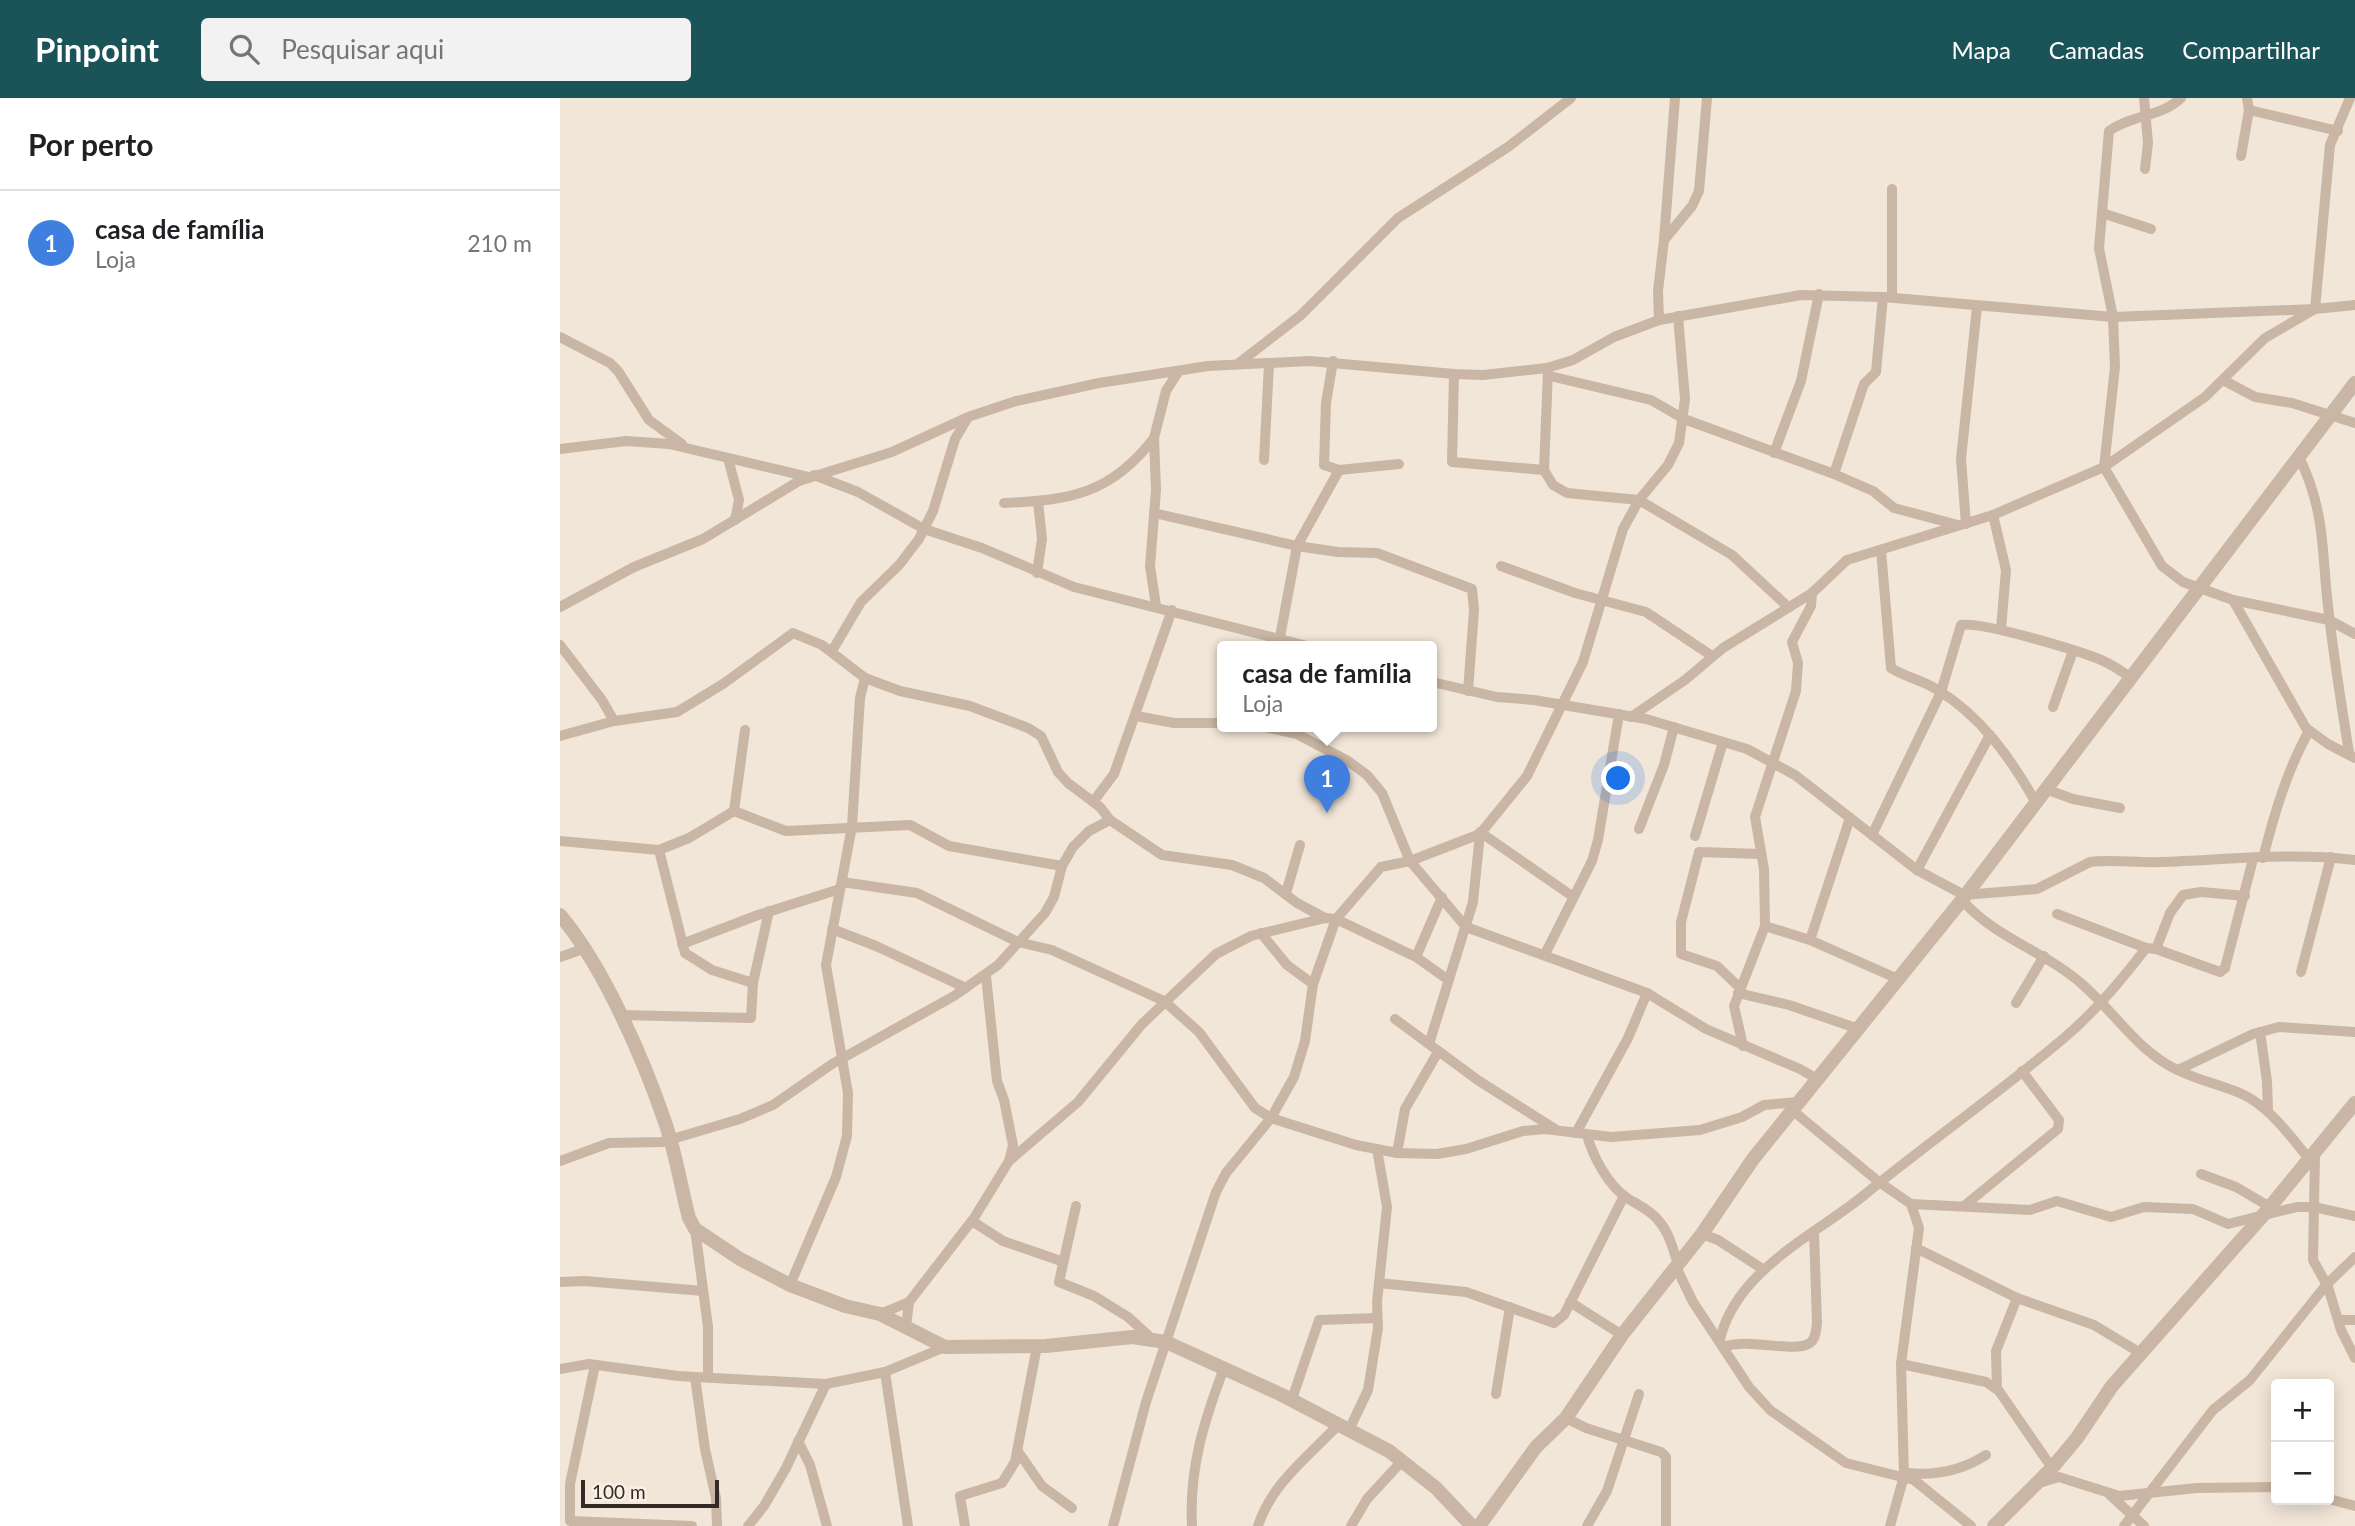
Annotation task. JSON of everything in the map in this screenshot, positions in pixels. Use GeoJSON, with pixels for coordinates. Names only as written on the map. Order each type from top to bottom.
{"type":"FeatureCollection","features":[{"type":"Feature","properties":{"kind":"street"},"geometry":{"type":"LineString","coordinates":[[1239,363],[1301,315],[1398,218],[1508,146],[1572,98]]}},
{"type":"Feature","properties":{"kind":"street"},"geometry":{"type":"LineString","coordinates":[[1659,320],[1658,291],[1675,98]]}},
{"type":"Feature","properties":{"kind":"street"},"geometry":{"type":"LineString","coordinates":[[1664,240],[1692,206],[1699,191],[1707,98]]}},
{"type":"Feature","properties":{"kind":"street"},"geometry":{"type":"LineString","coordinates":[[2144,98],[2147,115],[2145,169]]}},
{"type":"Feature","properties":{"kind":"street"},"geometry":{"type":"LineString","coordinates":[[2181,98],[2173,106],[2123,121],[2109,131],[2099,248],[2113,317],[2115,367],[2104,467],[2162,566],[2177,578],[2199,589],[2233,600],[2329,620],[2355,634]]}},
{"type":"Feature","properties":{"kind":"street"},"geometry":{"type":"LineString","coordinates":[[2241,156],[2249,110],[2247,98]]}},
{"type":"Feature","properties":{"kind":"street"},"geometry":{"type":"LineString","coordinates":[[2315,309],[2330,145],[2350,98]]}},
{"type":"Feature","properties":{"kind":"street"},"geometry":{"type":"LineString","coordinates":[[2249,110],[2338,131]]}},
{"type":"Feature","properties":{"kind":"street"},"geometry":{"type":"LineString","coordinates":[[1834,474],[1864,384],[1876,372],[1887,297],[1892,188]]}},
{"type":"Feature","properties":{"kind":"street"},"geometry":{"type":"LineString","coordinates":[[2102,213],[2151,229]]}},
{"type":"Feature","properties":{"kind":"street"},"geometry":{"type":"LineString","coordinates":[[1548,372],[1614,337],[1659,320],[1819,294],[1887,297],[2113,317],[2355,305]]}},
{"type":"Feature","properties":{"kind":"street"},"geometry":{"type":"LineString","coordinates":[[1774,453],[1801,381],[1819,294]]}},
{"type":"Feature","properties":{"kind":"street"},"geometry":{"type":"LineString","coordinates":[[1962,525],[1961,459],[1977,307]]}},
{"type":"Feature","properties":{"kind":"street"},"geometry":{"type":"LineString","coordinates":[[1631,717],[1685,680],[1713,656],[1787,606],[1812,593],[1847,560],[1993,515],[2104,467],[2185,413],[2265,338],[2315,309]]}},
{"type":"Feature","properties":{"kind":"street"},"geometry":{"type":"LineString","coordinates":[[1113,1526],[1133,1445],[1216,1192],[1226,1173],[1271,1118],[1300,1060],[1313,984],[1330,918],[1381,867],[1410,861],[1480,833],[1527,776],[1583,662],[1619,540],[1639,500],[1659,479],[1675,453],[1684,419],[1685,381],[1678,316]]}},
{"type":"Feature","properties":{"kind":"street"},"geometry":{"type":"LineString","coordinates":[[560,337],[610,363],[618,371],[649,421],[688,447]]}},
{"type":"Feature","properties":{"kind":"street"},"geometry":{"type":"LineString","coordinates":[[560,607],[634,567],[703,539],[811,476],[892,452],[968,416],[1064,390],[1239,363],[1333,361],[1483,375],[1548,372],[1651,400],[1684,419],[1873,491],[1894,508],[1962,525]]}},
{"type":"Feature","properties":{"kind":"street"},"geometry":{"type":"LineString","coordinates":[[1333,361],[1324,461],[1327,467],[1339,470],[1399,464]]}},
{"type":"Feature","properties":{"kind":"street"},"geometry":{"type":"LineString","coordinates":[[1264,460],[1269,364]]}},
{"type":"Feature","properties":{"kind":"street"},"geometry":{"type":"LineString","coordinates":[[1156,606],[1150,566],[1156,467],[1154,438],[1166,391],[1178,372]]}},
{"type":"Feature","properties":{"kind":"street"},"geometry":{"type":"LineString","coordinates":[[1548,372],[1544,470],[1553,485],[1567,493],[1639,500],[1732,555],[1787,606]]}},
{"type":"Feature","properties":{"kind":"street"},"geometry":{"type":"LineString","coordinates":[[1454,374],[1452,463],[1544,470]]}},
{"type":"Feature","properties":{"kind":"street"},"geometry":{"type":"LineString","coordinates":[[1151,375],[1166,391]]}},
{"type":"Feature","properties":{"kind":"street"},"geometry":{"type":"LineString","coordinates":[[2223,380],[2255,397],[2292,403],[2355,423]]}},
{"type":"Feature","properties":{"kind":"street"},"geometry":{"type":"LineString","coordinates":[[1479,1526],[1536,1447],[1566,1418],[1622,1335],[1702,1234],[1727,1194],[2132,679],[2355,383]]}},
{"type":"Feature","properties":{"kind":"street"},"geometry":{"type":"LineString","coordinates":[[832,651],[861,602],[908,555],[924,528],[933,511],[955,439],[968,416]]}},
{"type":"Feature","properties":{"kind":"street"},"geometry":{"type":"LineString","coordinates":[[1003,502],[1038,501],[1106,485],[1138,458],[1154,438]]}},
{"type":"Feature","properties":{"kind":"street"},"geometry":{"type":"LineString","coordinates":[[560,449],[626,441],[688,447],[811,476],[858,492],[924,528],[1095,593],[1292,641]]}},
{"type":"Feature","properties":{"kind":"street"},"geometry":{"type":"LineString","coordinates":[[2299,457],[2308,476],[2322,526],[2329,620],[2352,755]]}},
{"type":"Feature","properties":{"kind":"street"},"geometry":{"type":"LineString","coordinates":[[728,458],[739,500],[735,520]]}},
{"type":"Feature","properties":{"kind":"street"},"geometry":{"type":"LineString","coordinates":[[1138,458],[1156,467]]}},
{"type":"Feature","properties":{"kind":"street"},"geometry":{"type":"LineString","coordinates":[[1280,637],[1297,546],[1339,470]]}},
{"type":"Feature","properties":{"kind":"street"},"geometry":{"type":"LineString","coordinates":[[1037,573],[1042,539],[1038,501]]}},
{"type":"Feature","properties":{"kind":"street"},"geometry":{"type":"LineString","coordinates":[[1154,513],[1297,546],[1338,552],[1377,553],[1472,589],[1474,610],[1468,691]]}},
{"type":"Feature","properties":{"kind":"street"},"geometry":{"type":"LineString","coordinates":[[1993,515],[2006,570],[2001,629]]}},
{"type":"Feature","properties":{"kind":"street"},"geometry":{"type":"LineString","coordinates":[[1881,550],[1888,607],[1889,663],[1896,672],[1941,692],[1990,735],[2019,772],[2035,802]]}},
{"type":"Feature","properties":{"kind":"street"},"geometry":{"type":"LineString","coordinates":[[1501,566],[1602,601],[1646,612],[1713,656]]}},
{"type":"Feature","properties":{"kind":"street"},"geometry":{"type":"LineString","coordinates":[[1743,1046],[1735,1020],[1739,990],[1765,926],[1761,854],[1755,817],[1796,691],[1798,663],[1792,642],[1811,606],[1812,593]]}},
{"type":"Feature","properties":{"kind":"street"},"geometry":{"type":"LineString","coordinates":[[2233,600],[2309,731],[2352,755]]}},
{"type":"Feature","properties":{"kind":"street"},"geometry":{"type":"LineString","coordinates":[[1093,802],[1114,774],[1172,610]]}},
{"type":"Feature","properties":{"kind":"street"},"geometry":{"type":"LineString","coordinates":[[1872,835],[1941,692],[1961,625],[1975,624],[2001,629],[2073,651],[2107,663],[2132,679]]}},
{"type":"Feature","properties":{"kind":"street"},"geometry":{"type":"LineString","coordinates":[[560,736],[614,721],[677,712],[793,633],[832,651],[865,678],[910,694],[970,706],[1028,728],[1041,736],[1058,772],[1068,783],[1111,820],[1162,855],[1232,865],[1264,878],[1330,918],[1416,957],[1447,979]]}},
{"type":"Feature","properties":{"kind":"street"},"geometry":{"type":"LineString","coordinates":[[560,645],[602,700],[614,721]]}},
{"type":"Feature","properties":{"kind":"street"},"geometry":{"type":"LineString","coordinates":[[2053,706],[2073,651]]}},
{"type":"Feature","properties":{"kind":"street"},"geometry":{"type":"LineString","coordinates":[[790,1285],[843,1157],[849,1114],[826,965],[852,826],[860,698],[865,678]]}},
{"type":"Feature","properties":{"kind":"street"},"geometry":{"type":"LineString","coordinates":[[1437,683],[1468,691],[1619,714],[1674,727],[1772,760],[1917,870],[1963,897],[1986,925],[2043,956],[2082,984],[2143,1046],[2201,1082],[2243,1095],[2268,1111],[2313,1156],[2314,1206],[2311,1242],[2319,1274],[2326,1284],[2355,1358]]}},
{"type":"Feature","properties":{"kind":"street"},"geometry":{"type":"LineString","coordinates":[[1545,954],[1592,861],[1598,841],[1619,714]]}},
{"type":"Feature","properties":{"kind":"street"},"geometry":{"type":"LineString","coordinates":[[1136,716],[1174,723],[1217,723]]}},
{"type":"Feature","properties":{"kind":"street"},"geometry":{"type":"LineString","coordinates":[[1639,829],[1664,765],[1674,727]]}},
{"type":"Feature","properties":{"kind":"street"},"geometry":{"type":"LineString","coordinates":[[734,811],[745,730]]}},
{"type":"Feature","properties":{"kind":"street"},"geometry":{"type":"LineString","coordinates":[[2057,914],[2151,949],[2223,971],[2258,859],[2300,747],[2309,731]]}},
{"type":"Feature","properties":{"kind":"street"},"geometry":{"type":"LineString","coordinates":[[1288,732],[1297,734],[1367,775],[1382,793],[1410,861],[1466,927],[1647,993],[1706,1030],[1800,1069],[1816,1079]]}},
{"type":"Feature","properties":{"kind":"street"},"geometry":{"type":"LineString","coordinates":[[1917,870],[1990,735]]}},
{"type":"Feature","properties":{"kind":"street"},"geometry":{"type":"LineString","coordinates":[[1695,836],[1723,742]]}},
{"type":"Feature","properties":{"kind":"street"},"geometry":{"type":"LineString","coordinates":[[2045,789],[2073,799],[2120,808]]}},
{"type":"Feature","properties":{"kind":"street"},"geometry":{"type":"LineString","coordinates":[[734,811],[786,831],[910,825],[949,846],[1062,866]]}},
{"type":"Feature","properties":{"kind":"street"},"geometry":{"type":"LineString","coordinates":[[560,841],[659,850],[689,838],[734,811]]}},
{"type":"Feature","properties":{"kind":"street"},"geometry":{"type":"LineString","coordinates":[[1810,940],[1850,818]]}},
{"type":"Feature","properties":{"kind":"street"},"geometry":{"type":"LineString","coordinates":[[560,1161],[609,1143],[670,1140],[740,1119],[773,1105],[840,1059],[986,976],[1045,913],[1054,897],[1062,866],[1082,837],[1111,820]]}},
{"type":"Feature","properties":{"kind":"street"},"geometry":{"type":"LineString","coordinates":[[1480,833],[1572,896]]}},
{"type":"Feature","properties":{"kind":"street"},"geometry":{"type":"LineString","coordinates":[[1429,1044],[1447,979],[1466,927],[1476,881],[1480,833]]}},
{"type":"Feature","properties":{"kind":"street"},"geometry":{"type":"LineString","coordinates":[[1286,893],[1300,845]]}},
{"type":"Feature","properties":{"kind":"street"},"geometry":{"type":"LineString","coordinates":[[659,850],[682,944],[691,958],[712,970],[753,984]]}},
{"type":"Feature","properties":{"kind":"street"},"geometry":{"type":"LineString","coordinates":[[1761,854],[1699,852],[1681,922],[1681,954],[1717,966],[1739,990],[1859,1029]]}},
{"type":"Feature","properties":{"kind":"street"},"geometry":{"type":"LineString","coordinates":[[2301,972],[2332,857]]}},
{"type":"Feature","properties":{"kind":"street"},"geometry":{"type":"LineString","coordinates":[[1963,897],[2037,889],[2090,862],[2332,857],[2355,860]]}},
{"type":"Feature","properties":{"kind":"street"},"geometry":{"type":"LineString","coordinates":[[682,944],[841,886],[917,893],[1018,942],[1052,950],[1164,1001],[1199,1032],[1244,1097],[1271,1118],[1397,1153],[1437,1154],[1466,1149],[1523,1131],[1555,1129],[1611,1138],[1700,1130],[1742,1117],[1764,1105],[1795,1106],[1879,1182],[1911,1204],[2030,1210],[2057,1201],[2111,1217],[2144,1207],[2193,1209],[2228,1224],[2248,1221],[2268,1210],[2314,1206],[2355,1216]]}},
{"type":"Feature","properties":{"kind":"street"},"geometry":{"type":"LineString","coordinates":[[1721,1343],[1729,1311],[1764,1270],[2022,1071],[2101,1005],[2151,949],[2176,902],[2183,895],[2201,892],[2245,896]]}},
{"type":"Feature","properties":{"kind":"street"},"geometry":{"type":"LineString","coordinates":[[1416,957],[1442,897]]}},
{"type":"Feature","properties":{"kind":"street"},"geometry":{"type":"LineString","coordinates":[[620,1015],[751,1018],[753,984],[769,911]]}},
{"type":"Feature","properties":{"kind":"street"},"geometry":{"type":"LineString","coordinates":[[560,915],[583,949],[620,1015],[670,1140],[689,1218],[695,1229],[708,1327],[708,1377]]}},
{"type":"Feature","properties":{"kind":"street"},"geometry":{"type":"LineString","coordinates":[[880,1314],[909,1302],[972,1221],[1009,1161],[1077,1102],[1164,1001],[1216,954],[1232,944],[1261,933],[1330,918]]}},
{"type":"Feature","properties":{"kind":"street"},"geometry":{"type":"LineString","coordinates":[[1765,926],[1810,940],[1898,979]]}},
{"type":"Feature","properties":{"kind":"street"},"geometry":{"type":"LineString","coordinates":[[832,929],[876,946],[965,988]]}},
{"type":"Feature","properties":{"kind":"street"},"geometry":{"type":"LineString","coordinates":[[1261,933],[1282,960],[1313,984]]}},
{"type":"Feature","properties":{"kind":"street"},"geometry":{"type":"LineString","coordinates":[[560,957],[583,949]]}},
{"type":"Feature","properties":{"kind":"street"},"geometry":{"type":"LineString","coordinates":[[2016,1003],[2043,956]]}},
{"type":"Feature","properties":{"kind":"street"},"geometry":{"type":"LineString","coordinates":[[986,976],[997,1081],[1004,1100],[1013,1145],[1009,1161]]}},
{"type":"Feature","properties":{"kind":"street"},"geometry":{"type":"LineString","coordinates":[[1581,1134],[1647,993]]}},
{"type":"Feature","properties":{"kind":"street"},"geometry":{"type":"LineString","coordinates":[[1395,1018],[1438,1052],[1555,1129]]}},
{"type":"Feature","properties":{"kind":"street"},"geometry":{"type":"LineString","coordinates":[[2178,1070],[2260,1032],[2290,1026],[2355,1032]]}},
{"type":"Feature","properties":{"kind":"street"},"geometry":{"type":"LineString","coordinates":[[2260,1032],[2268,1111]]}},
{"type":"Feature","properties":{"kind":"street"},"geometry":{"type":"LineString","coordinates":[[1397,1153],[1405,1109],[1438,1052]]}},
{"type":"Feature","properties":{"kind":"street"},"geometry":{"type":"LineString","coordinates":[[1964,1206],[2058,1129],[2059,1120],[2022,1071]]}},
{"type":"Feature","properties":{"kind":"street"},"geometry":{"type":"LineString","coordinates":[[1994,1526],[2052,1468],[2077,1438],[2112,1386],[2268,1210],[2355,1103]]}},
{"type":"Feature","properties":{"kind":"street"},"geometry":{"type":"LineString","coordinates":[[1581,1134],[1604,1171],[1624,1196],[1657,1218],[1669,1237],[1677,1266],[1693,1302],[1749,1387],[1791,1427],[1846,1463],[1904,1475],[1934,1475],[1967,1467],[1986,1455]]}},
{"type":"Feature","properties":{"kind":"street"},"geometry":{"type":"LineString","coordinates":[[1258,1526],[1280,1483],[1343,1428],[1367,1390],[1374,1363],[1387,1206],[1377,1149]]}},
{"type":"Feature","properties":{"kind":"street"},"geometry":{"type":"LineString","coordinates":[[2201,1174],[2236,1187],[2268,1210]]}},
{"type":"Feature","properties":{"kind":"street"},"geometry":{"type":"LineString","coordinates":[[1379,1283],[1466,1292],[1554,1322],[1563,1315],[1624,1196]]}},
{"type":"Feature","properties":{"kind":"street"},"geometry":{"type":"LineString","coordinates":[[1890,1526],[1904,1475],[1901,1364],[1919,1228],[1911,1204]]}},
{"type":"Feature","properties":{"kind":"street"},"geometry":{"type":"LineString","coordinates":[[1076,1206],[1061,1261],[1060,1283],[1094,1296],[1128,1317],[1150,1337]]}},
{"type":"Feature","properties":{"kind":"street"},"geometry":{"type":"LineString","coordinates":[[972,1221],[1003,1241],[1061,1261]]}},
{"type":"Feature","properties":{"kind":"street"},"geometry":{"type":"LineString","coordinates":[[695,1229],[740,1259],[790,1285],[845,1306],[880,1314],[945,1347]]}},
{"type":"Feature","properties":{"kind":"street"},"geometry":{"type":"LineString","coordinates":[[1721,1343],[1746,1341],[1790,1347],[1809,1344],[1815,1338],[1817,1323],[1814,1232]]}},
{"type":"Feature","properties":{"kind":"street"},"geometry":{"type":"LineString","coordinates":[[1702,1234],[1718,1240],[1764,1270]]}},
{"type":"Feature","properties":{"kind":"street"},"geometry":{"type":"LineString","coordinates":[[1916,1248],[2017,1298],[2094,1325],[2142,1354]]}},
{"type":"Feature","properties":{"kind":"street"},"geometry":{"type":"LineString","coordinates":[[2124,1526],[2213,1410],[2249,1380],[2326,1284],[2355,1256]]}},
{"type":"Feature","properties":{"kind":"street"},"geometry":{"type":"LineString","coordinates":[[2311,1303],[2319,1274]]}},
{"type":"Feature","properties":{"kind":"street"},"geometry":{"type":"LineString","coordinates":[[560,1282],[585,1281],[703,1291]]}},
{"type":"Feature","properties":{"kind":"street"},"geometry":{"type":"LineString","coordinates":[[1997,1389],[1996,1351],[2017,1298]]}},
{"type":"Feature","properties":{"kind":"street"},"geometry":{"type":"LineString","coordinates":[[1570,1301],[1622,1335]]}},
{"type":"Feature","properties":{"kind":"street"},"geometry":{"type":"LineString","coordinates":[[906,1326],[909,1302]]}},
{"type":"Feature","properties":{"kind":"street"},"geometry":{"type":"LineString","coordinates":[[1496,1394],[1510,1307]]}},
{"type":"Feature","properties":{"kind":"street"},"geometry":{"type":"LineString","coordinates":[[1292,1399],[1319,1320],[1377,1318]]}},
{"type":"Feature","properties":{"kind":"street"},"geometry":{"type":"LineString","coordinates":[[2338,1320],[2355,1320]]}},
{"type":"Feature","properties":{"kind":"street"},"geometry":{"type":"LineString","coordinates":[[560,1369],[594,1365],[695,1377],[826,1384],[885,1371],[945,1347],[1037,1346],[1150,1337],[1292,1399],[1403,1460],[1472,1526]]}},
{"type":"Feature","properties":{"kind":"street"},"geometry":{"type":"LineString","coordinates":[[965,1526],[960,1496],[1002,1483],[1015,1462],[1037,1346]]}},
{"type":"Feature","properties":{"kind":"street"},"geometry":{"type":"LineString","coordinates":[[1901,1364],[1986,1382],[1997,1389],[2052,1468]]}},
{"type":"Feature","properties":{"kind":"street"},"geometry":{"type":"LineString","coordinates":[[594,1365],[570,1484],[570,1521],[692,1526]]}},
{"type":"Feature","properties":{"kind":"street"},"geometry":{"type":"LineString","coordinates":[[1192,1526],[1191,1489],[1194,1459],[1224,1368]]}},
{"type":"Feature","properties":{"kind":"street"},"geometry":{"type":"LineString","coordinates":[[885,1371],[908,1526]]}},
{"type":"Feature","properties":{"kind":"street"},"geometry":{"type":"LineString","coordinates":[[695,1377],[705,1450],[716,1498],[717,1526]]}},
{"type":"Feature","properties":{"kind":"street"},"geometry":{"type":"LineString","coordinates":[[748,1526],[764,1506],[826,1384]]}},
{"type":"Feature","properties":{"kind":"street"},"geometry":{"type":"LineString","coordinates":[[1587,1526],[1607,1491],[1639,1394]]}},
{"type":"Feature","properties":{"kind":"street"},"geometry":{"type":"LineString","coordinates":[[1566,1418],[1661,1452],[1667,1457],[1665,1526]]}},
{"type":"Feature","properties":{"kind":"street"},"geometry":{"type":"LineString","coordinates":[[798,1441],[813,1475],[827,1526]]}},
{"type":"Feature","properties":{"kind":"street"},"geometry":{"type":"LineString","coordinates":[[1017,1450],[1042,1486],[1072,1508]]}},
{"type":"Feature","properties":{"kind":"street"},"geometry":{"type":"LineString","coordinates":[[1351,1526],[1367,1499],[1403,1460]]}},
{"type":"Feature","properties":{"kind":"street"},"geometry":{"type":"LineString","coordinates":[[1904,1475],[1971,1526]]}},
{"type":"Feature","properties":{"kind":"street"},"geometry":{"type":"LineString","coordinates":[[2035,1485],[2049,1478],[2059,1477],[2110,1495],[2197,1488],[2271,1487]]}},
{"type":"Feature","properties":{"kind":"street"},"geometry":{"type":"LineString","coordinates":[[2110,1495],[2144,1526]]}},
{"type":"Feature","properties":{"kind":"street"},"geometry":{"type":"LineString","coordinates":[[2334,1500],[2355,1506]]}},
{"type":"Feature","properties":{"kind":"place","name":"casa de família"},"geometry":{"type":"Point","coordinates":[1327,813]}}]}
